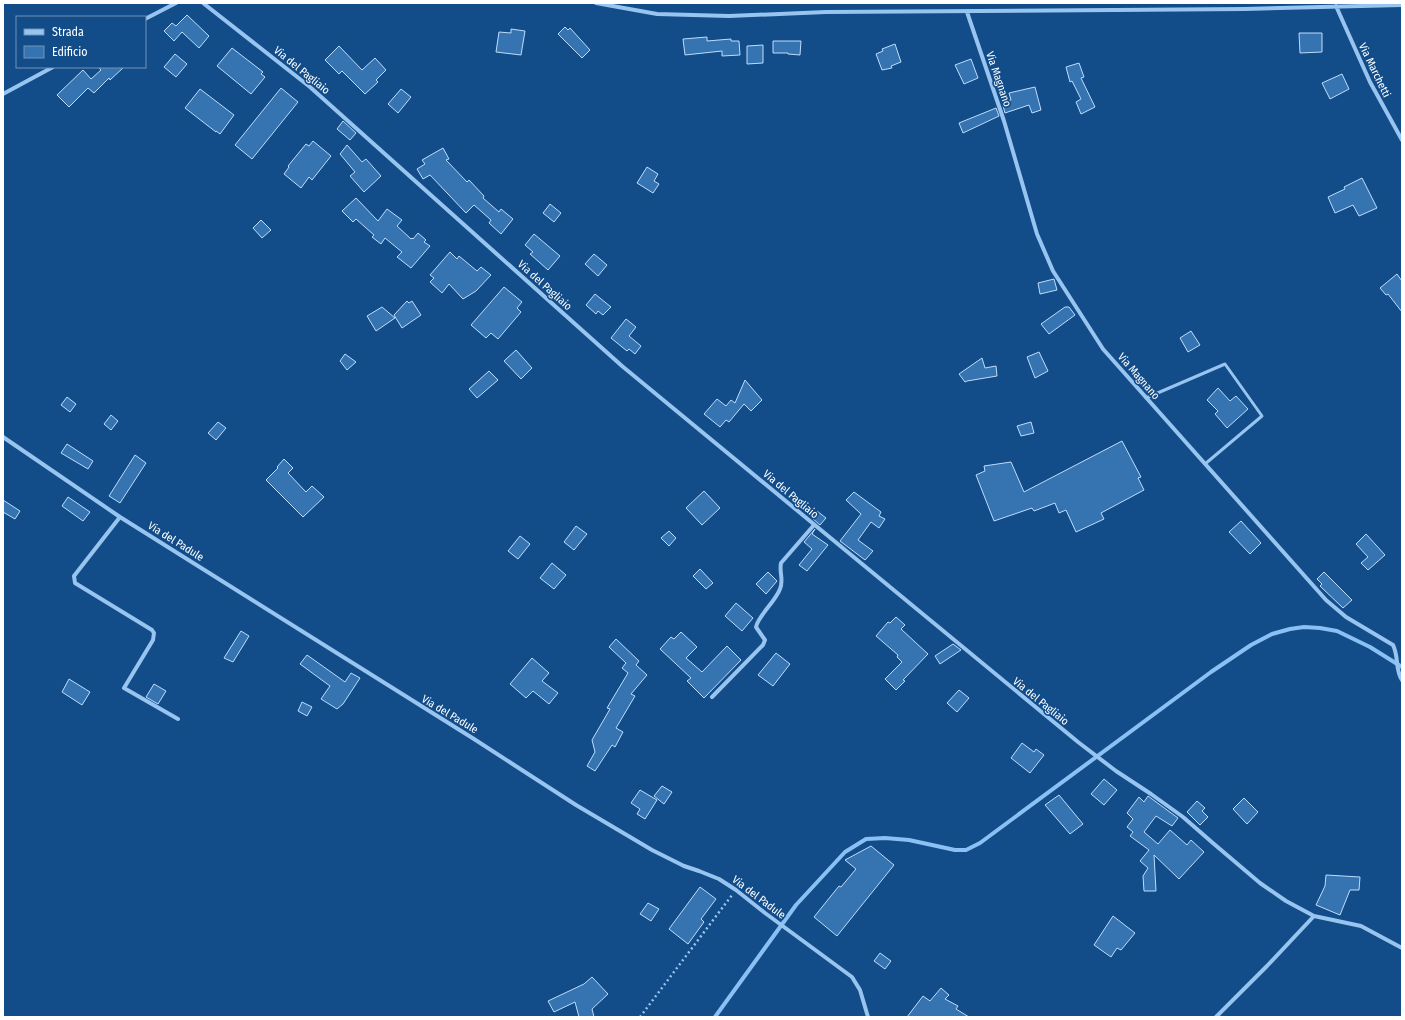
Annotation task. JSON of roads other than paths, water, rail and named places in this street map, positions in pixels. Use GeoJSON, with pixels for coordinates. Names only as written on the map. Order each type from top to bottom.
{"type":"FeatureCollection","features":[{"type":"Feature","properties":{"kind":"street"},"geometry":{"type":"LineString","coordinates":[[146,18],[176,3]]}},
{"type":"Feature","properties":{"kind":"street","name":"Via del Pagliaio"},"geometry":{"type":"LineString","coordinates":[[203,3],[310,87],[622,366],[1092,753],[1183,817],[1260,883],[1286,901],[1314,916],[1361,926],[1402,948]]}},
{"type":"Feature","properties":{"kind":"street"},"geometry":{"type":"LineString","coordinates":[[596,3],[657,14],[729,16],[826,12],[1222,9],[1402,5]]}},
{"type":"Feature","properties":{"kind":"street"},"geometry":{"type":"LineString","coordinates":[[1220,3],[1222,9]]}},
{"type":"Feature","properties":{"kind":"street","name":"Via Marchetti"},"geometry":{"type":"LineString","coordinates":[[1336,6],[1370,82],[1402,140]]}},
{"type":"Feature","properties":{"kind":"street","name":"Via Magnano"},"geometry":{"type":"LineString","coordinates":[[967,12],[1004,121],[1037,234],[1053,271],[1103,349],[1326,600],[1346,617],[1393,645],[1396,651],[1398,671],[1402,680]]}},
{"type":"Feature","properties":{"kind":"street"},"geometry":{"type":"LineString","coordinates":[[3,94],[51,68]]}},
{"type":"Feature","properties":{"kind":"street","name":"Via del Padule"},"geometry":{"type":"LineString","coordinates":[[3,438],[120,517],[474,739],[576,805],[652,850],[684,866],[719,879],[736,890],[776,922],[852,977],[860,990],[868,1017]]}},
{"type":"Feature","properties":{"kind":"street"},"geometry":{"type":"LineString","coordinates":[[120,517],[74,576],[75,583],[152,630],[154,633],[153,640],[124,688],[178,719]]}},
{"type":"Feature","properties":{"kind":"street"},"geometry":{"type":"LineString","coordinates":[[712,697],[763,645],[765,640],[756,626],[757,621],[775,599],[781,588],[781,563],[814,525]]}},
{"type":"Feature","properties":{"kind":"street"},"geometry":{"type":"LineString","coordinates":[[1216,1017],[1314,916]]}},
{"type":"Feature","properties":{"kind":"lane"},"geometry":{"type":"LineString","coordinates":[[1146,398],[1225,364],[1262,416],[1205,464]]}},
{"type":"Feature","properties":{"kind":"waterway"},"geometry":{"type":"LineString","coordinates":[[715,1017],[796,905],[845,852],[866,839],[885,838],[909,840],[955,850],[966,850],[980,843],[1211,672],[1251,645],[1272,634],[1304,627],[1337,631],[1370,647],[1402,667]]}}]}
